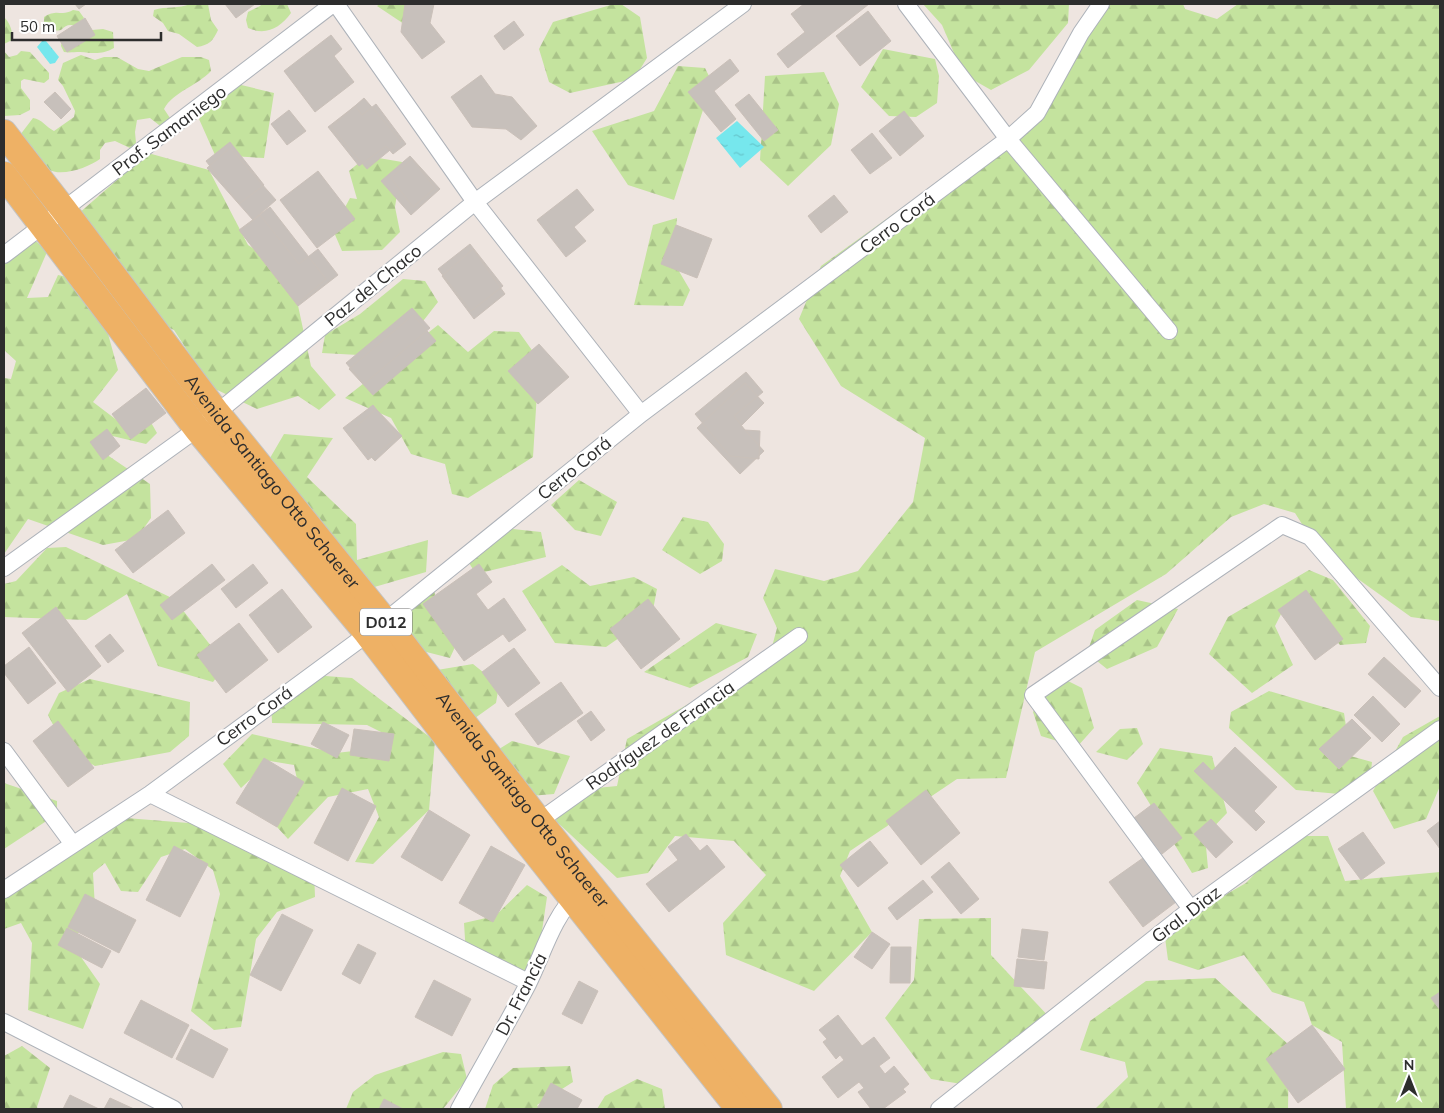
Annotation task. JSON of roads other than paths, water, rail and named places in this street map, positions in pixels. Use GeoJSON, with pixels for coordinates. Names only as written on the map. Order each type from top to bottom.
{"type":"FeatureCollection","features":[{"type":"Feature","properties":{"kind":"main road","name":"Avenida Santiago Otto Schaerer"},"geometry":{"type":"LineString","coordinates":[[4,133],[217,413],[376,627],[530,827],[580,890],[769,1109]]}},
{"type":"Feature","properties":{"kind":"main road","name":"Avenida Santiago Otto Schaerer"},"geometry":{"type":"LineString","coordinates":[[4,176],[197,429],[376,627]]}},
{"type":"Feature","properties":{"kind":"main road","name":"Avenida Santiago Otto Schaerer"},"geometry":{"type":"LineString","coordinates":[[580,890],[739,1109]]}},
{"type":"Feature","properties":{"kind":"street"},"geometry":{"type":"LineString","coordinates":[[335,4],[475,202],[641,414]]}},
{"type":"Feature","properties":{"kind":"street","name":"Prof. Samaniego"},"geometry":{"type":"LineString","coordinates":[[4,255],[335,4]]}},
{"type":"Feature","properties":{"kind":"street","name":"Paz del Chaco"},"geometry":{"type":"LineString","coordinates":[[4,568],[197,429],[475,202],[743,4]]}},
{"type":"Feature","properties":{"kind":"street"},"geometry":{"type":"LineString","coordinates":[[906,4],[1008,140],[1169,331]]}},
{"type":"Feature","properties":{"kind":"street","name":"Cerro Corá"},"geometry":{"type":"LineString","coordinates":[[4,890],[150,794],[376,627],[641,414],[1008,140],[1036,113],[1081,33],[1101,4]]}},
{"type":"Feature","properties":{"kind":"street"},"geometry":{"type":"LineString","coordinates":[[1191,909],[1033,695],[1282,525],[1310,537],[1440,688]]}},
{"type":"Feature","properties":{"kind":"street","name":"Rodríguez de Francia"},"geometry":{"type":"LineString","coordinates":[[530,827],[799,636]]}},
{"type":"Feature","properties":{"kind":"street","name":"Gral. Diaz"},"geometry":{"type":"LineString","coordinates":[[939,1109],[1191,909],[1440,729]]}},
{"type":"Feature","properties":{"kind":"street"},"geometry":{"type":"LineString","coordinates":[[4,751],[72,844]]}},
{"type":"Feature","properties":{"kind":"street"},"geometry":{"type":"LineString","coordinates":[[150,794],[528,982]]}},
{"type":"Feature","properties":{"kind":"street","name":"Dr. Francia"},"geometry":{"type":"LineString","coordinates":[[459,1109],[528,982],[559,918],[580,890]]}},
{"type":"Feature","properties":{"kind":"street"},"geometry":{"type":"LineString","coordinates":[[4,1022],[174,1109]]}},
{"type":"Feature","properties":{"kind":"water"},"geometry":{"type":"Polygon","coordinates":[[[42,41],[46,41],[59,57],[55,63],[50,64],[37,47],[42,41]]]}},
{"type":"Feature","properties":{"kind":"water"},"geometry":{"type":"Polygon","coordinates":[[[737,121],[764,147],[740,168],[716,138],[737,121]]]}}]}
